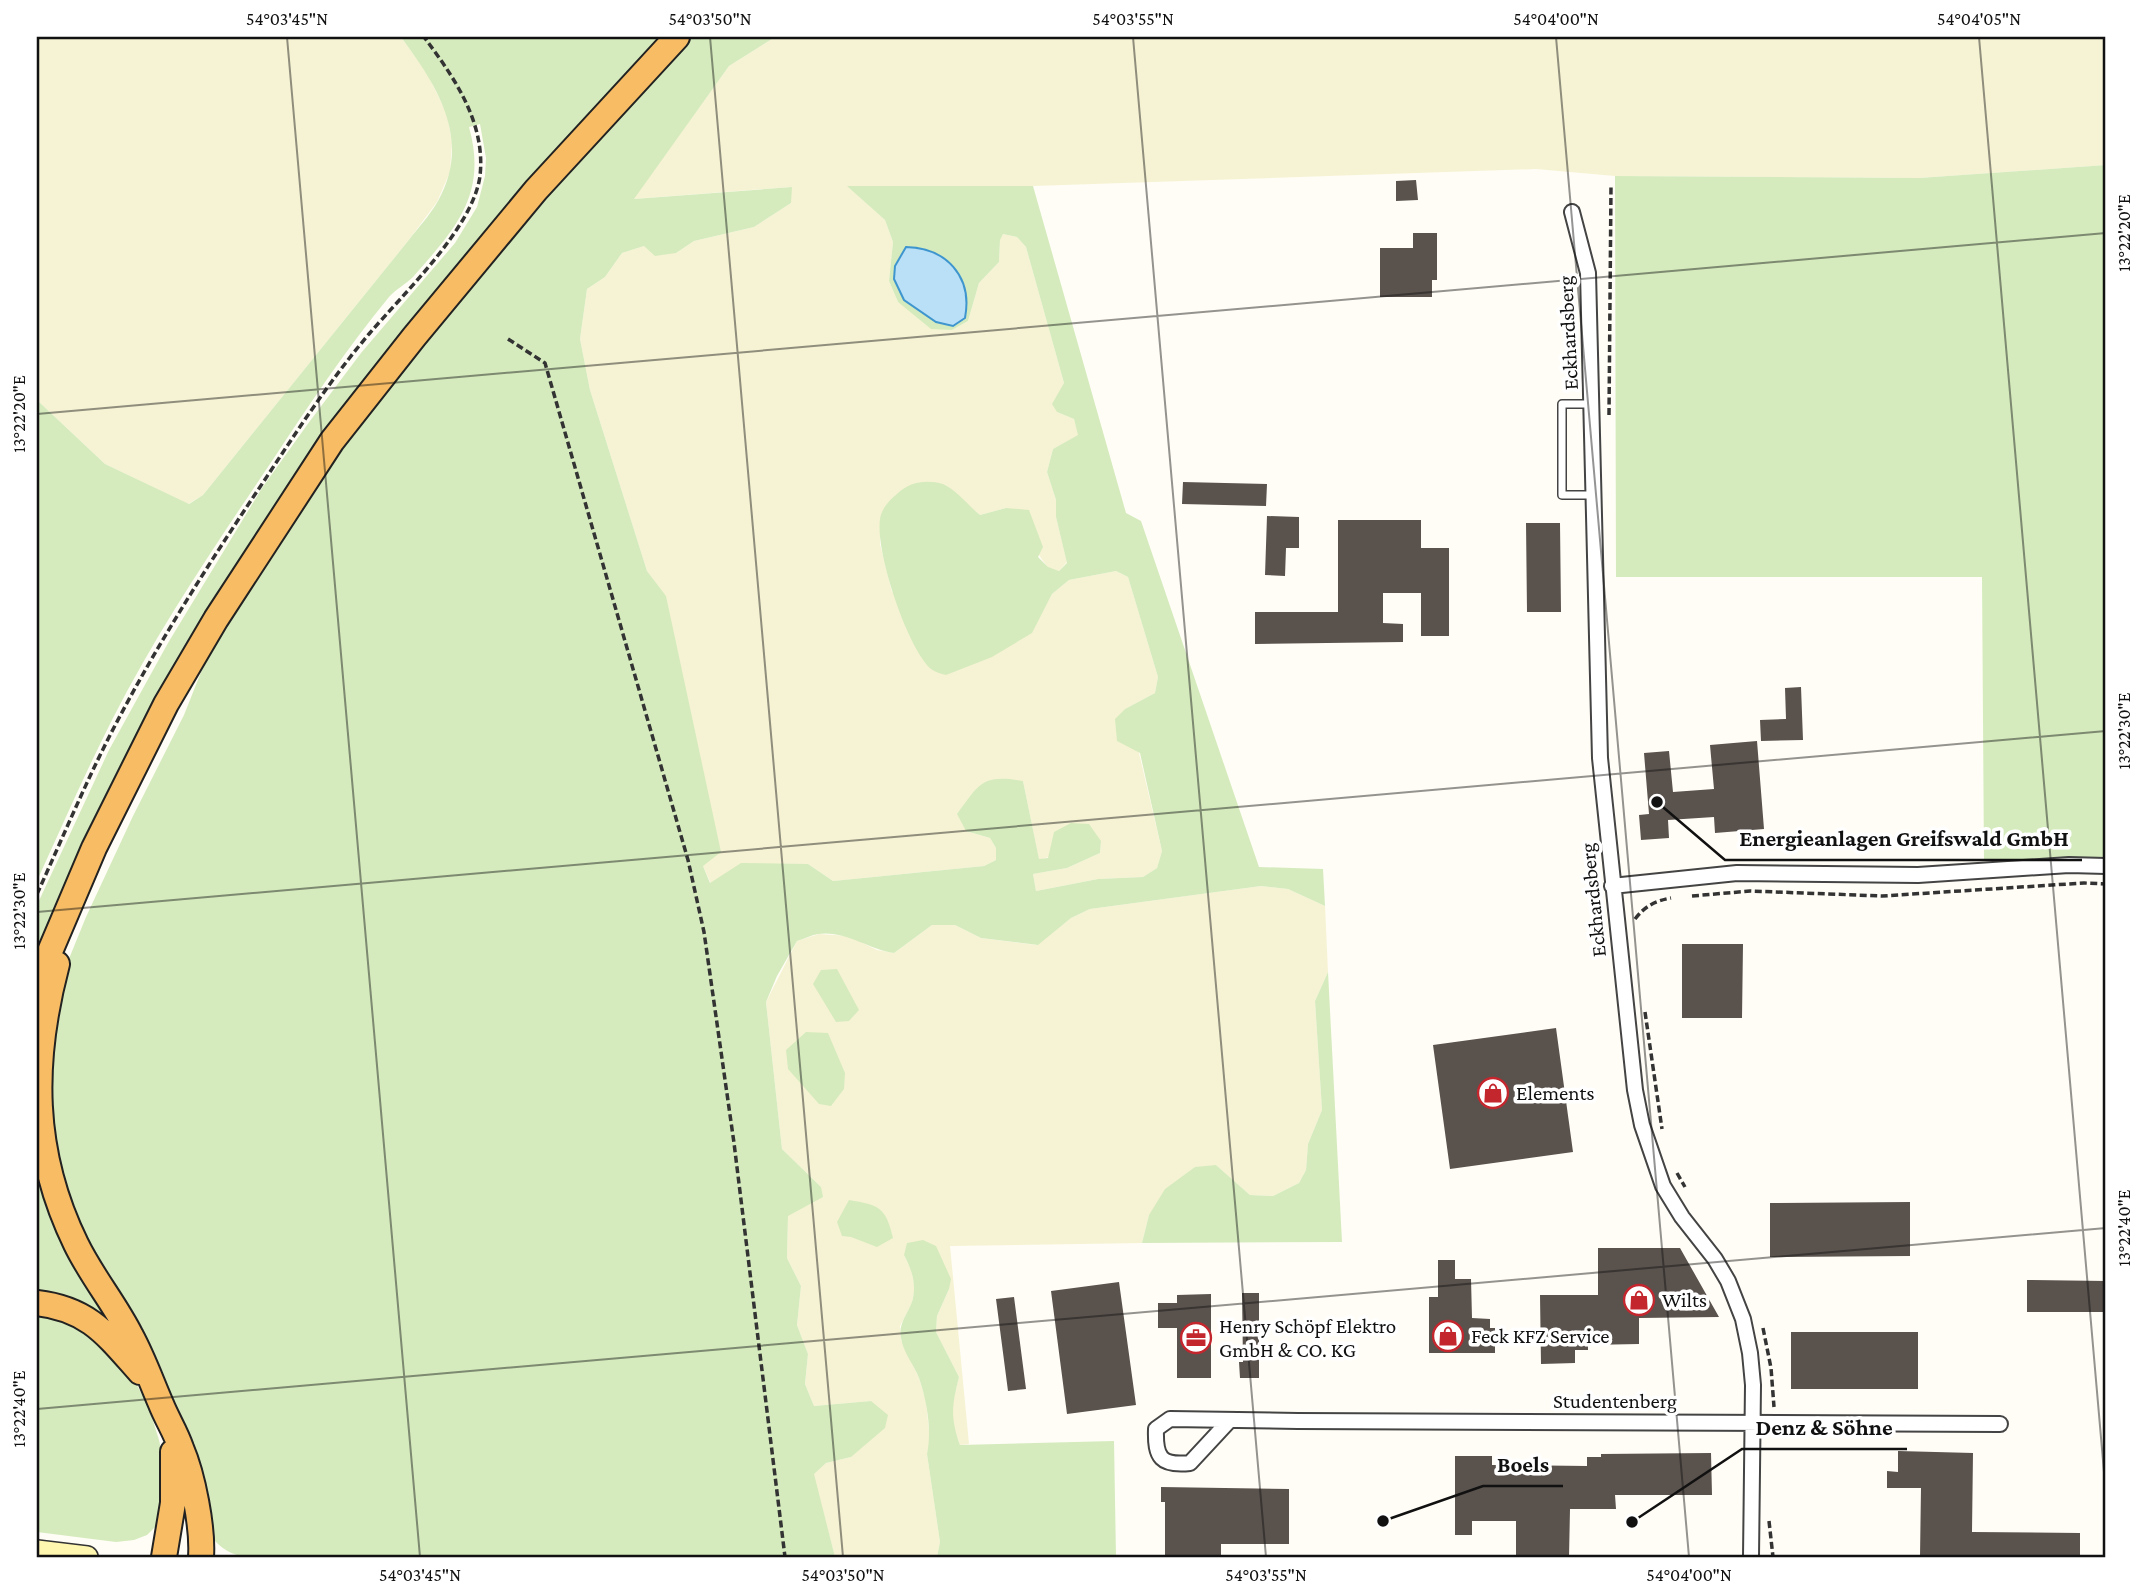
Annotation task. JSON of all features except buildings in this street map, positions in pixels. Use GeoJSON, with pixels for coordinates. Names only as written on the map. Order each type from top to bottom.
{"type":"FeatureCollection","features":[{"type":"Feature","properties":{"kind":"highway"},"geometry":{"type":"LineString","coordinates":[[37,982],[94,848],[166,704],[216,619],[332,441],[536,190],[677,37]]}},
{"type":"Feature","properties":{"kind":"highway"},"geometry":{"type":"LineString","coordinates":[[78,886],[50,991],[40,1041],[40,1124],[52,1185],[66,1222],[97,1284],[131,1335],[183,1450],[202,1537],[201,1557]]}},
{"type":"Feature","properties":{"kind":"highway"},"geometry":{"type":"LineString","coordinates":[[37,1303],[59,1306],[94,1323],[155,1389]]}},
{"type":"Feature","properties":{"kind":"highway"},"geometry":{"type":"LineString","coordinates":[[164,1557],[173,1503],[173,1452],[166,1414]]}},
{"type":"Feature","properties":{"kind":"main road"},"geometry":{"type":"LineString","coordinates":[[37,1551],[87,1557]]}},
{"type":"Feature","properties":{"kind":"street","name":"Eckhardsberg"},"geometry":{"type":"LineString","coordinates":[[1572,212],[1588,273],[1600,758],[1634,1090],[1642,1125],[1663,1186],[1721,1270],[1743,1319],[1753,1385],[1751,1557]]}},
{"type":"Feature","properties":{"kind":"street"},"geometry":{"type":"LineString","coordinates":[[1612,886],[1737,873],[1918,875],[2069,865],[2106,866]]}},
{"type":"Feature","properties":{"kind":"street","name":"Studentenberg"},"geometry":{"type":"LineString","coordinates":[[1229,1421],[1190,1463],[1172,1465],[1160,1458],[1155,1446],[1156,1429],[1170,1419],[2000,1424]]}},
{"type":"Feature","properties":{"kind":"lane"},"geometry":{"type":"LineString","coordinates":[[1592,404],[1562,404],[1562,495],[1593,495]]}},
{"type":"Feature","properties":{"kind":"path"},"geometry":{"type":"LineString","coordinates":[[37,894],[119,718],[224,540],[305,419],[366,338],[456,233],[473,204],[480,176],[480,149],[475,126],[466,101],[443,62],[424,37]]}},
{"type":"Feature","properties":{"kind":"path"},"geometry":{"type":"LineString","coordinates":[[508,339],[545,363],[691,872],[704,932],[734,1143],[785,1557]]}},
{"type":"Feature","properties":{"kind":"path"},"geometry":{"type":"LineString","coordinates":[[1688,896],[1750,891],[1882,895],[2106,884]]}},
{"type":"Feature","properties":{"kind":"path"},"geometry":{"type":"LineString","coordinates":[[1634,919],[1642,909],[1656,901],[1675,897]]}},
{"type":"Feature","properties":{"kind":"shaded area"},"geometry":{"type":"Polygon","coordinates":[[[37,37],[401,37],[426,71],[447,114],[452,142],[450,172],[437,202],[203,495],[188,504],[105,464],[37,400],[37,37]]]}},
{"type":"Feature","properties":{"kind":"shaded area"},"geometry":{"type":"Polygon","coordinates":[[[775,37],[2106,37],[2106,165],[1919,178],[1615,176],[1536,169],[1033,186],[848,186],[885,220],[893,242],[889,281],[898,302],[952,330],[968,321],[979,283],[999,262],[1000,239],[1003,234],[1017,237],[1026,247],[1064,383],[1057,412],[1074,419],[1079,435],[1053,449],[1047,472],[1056,500],[1056,517],[1067,562],[1059,571],[1048,568],[1006,508],[980,515],[945,485],[880,519],[880,544],[892,592],[1031,633],[1052,594],[1069,580],[1116,571],[1128,577],[1158,677],[1155,693],[1125,709],[1139,753],[1162,851],[1157,868],[1143,877],[1098,879],[1036,891],[1033,874],[1067,868],[1100,853],[1101,841],[1039,860],[1023,781],[966,831],[990,838],[996,848],[996,860],[984,866],[833,881],[808,864],[711,884],[703,866],[666,597],[647,571],[590,390],[580,339],[587,289],[605,277],[622,253],[644,246],[676,253],[694,241],[754,227],[791,203],[791,187],[633,199],[729,66],[775,37]]]}},
{"type":"Feature","properties":{"kind":"shaded area"},"geometry":{"type":"Polygon","coordinates":[[[1261,886],[1288,889],[1325,906],[1328,972],[1315,1001],[1322,1110],[1308,1144],[1306,1170],[1299,1183],[1273,1196],[1250,1195],[1216,1165],[1149,1215],[1142,1243],[950,1246],[969,1444],[960,1445],[952,1422],[952,1404],[959,1377],[936,1332],[937,1316],[949,1289],[904,1255],[911,1269],[915,1288],[912,1303],[900,1326],[901,1340],[919,1378],[926,1401],[930,1442],[927,1454],[940,1542],[937,1557],[835,1557],[813,1474],[826,1463],[851,1457],[871,1401],[814,1406],[805,1384],[808,1354],[797,1325],[801,1286],[787,1258],[788,1215],[821,1187],[782,1149],[766,1002],[797,941],[819,934],[849,936],[877,950],[894,953],[932,925],[955,925],[981,938],[1037,945],[1071,918],[1090,909],[1261,886]]]}},
{"type":"Feature","properties":{"kind":"green space"},"geometry":{"type":"Polygon","coordinates":[[[401,37],[665,37],[288,486],[226,579],[177,663],[37,953],[37,905],[109,750],[168,643],[262,488],[361,353],[455,243],[477,207],[485,176],[486,158],[480,124],[469,127],[474,151],[474,172],[471,192],[464,209],[442,243],[413,277],[389,297],[343,357],[189,587],[113,718],[37,881],[37,400],[105,464],[189,504],[203,495],[424,221],[438,201],[448,178],[452,157],[451,135],[446,115],[427,75],[401,37]]]}},
{"type":"Feature","properties":{"kind":"green space"},"geometry":{"type":"Polygon","coordinates":[[[690,37],[775,37],[729,66],[634,199],[792,187],[791,203],[754,227],[694,241],[676,253],[655,256],[644,246],[622,253],[605,277],[587,289],[580,339],[590,390],[647,571],[666,596],[721,852],[703,866],[710,883],[741,863],[808,864],[833,881],[984,866],[996,860],[996,848],[990,838],[966,831],[957,814],[983,783],[999,779],[1023,781],[1039,859],[1048,858],[1054,832],[1071,823],[1089,824],[1101,841],[1100,853],[1067,868],[1033,874],[1036,891],[1098,879],[1143,877],[1157,868],[1162,851],[1140,753],[1117,741],[1115,719],[1125,709],[1155,693],[1158,677],[1128,577],[1116,571],[1069,580],[1052,594],[1032,633],[992,657],[946,675],[931,669],[912,641],[895,598],[882,553],[880,519],[887,504],[907,486],[931,482],[948,486],[980,515],[1006,508],[1029,510],[1043,547],[1038,557],[1048,567],[1059,571],[1067,563],[1056,517],[1056,500],[1047,472],[1053,449],[1078,435],[1074,419],[1057,412],[1052,404],[1064,383],[1026,247],[1017,237],[1003,234],[1000,240],[999,262],[979,283],[968,321],[952,330],[931,329],[898,302],[889,281],[893,242],[885,220],[847,186],[1033,186],[1126,513],[1141,521],[1259,867],[1323,869],[1325,906],[1288,889],[1261,886],[1090,909],[1071,918],[1038,945],[981,938],[955,925],[932,925],[894,953],[838,935],[815,935],[797,941],[766,1002],[782,1149],[821,1187],[823,1197],[788,1216],[787,1258],[801,1286],[797,1325],[808,1354],[805,1384],[814,1406],[871,1401],[888,1415],[885,1428],[851,1457],[826,1463],[814,1474],[835,1557],[244,1557],[231,1553],[215,1541],[105,1281],[61,1190],[46,1103],[55,993],[86,917],[184,715],[207,657],[290,523],[354,433],[509,239],[690,37]],[[894,280],[904,300],[936,322],[894,280]]]}},
{"type":"Feature","properties":{"kind":"green space"},"geometry":{"type":"Polygon","coordinates":[[[2106,165],[2106,857],[1984,861],[1982,577],[1616,577],[1615,176],[1919,178],[2106,165]]]}},
{"type":"Feature","properties":{"kind":"green space"},"geometry":{"type":"Polygon","coordinates":[[[837,969],[859,1010],[849,1021],[836,1022],[813,984],[821,970],[837,969]]]}},
{"type":"Feature","properties":{"kind":"green space"},"geometry":{"type":"Polygon","coordinates":[[[1328,972],[1342,1242],[1142,1243],[1149,1215],[1165,1189],[1195,1167],[1216,1165],[1250,1195],[1273,1196],[1299,1183],[1306,1170],[1308,1144],[1322,1110],[1315,1001],[1328,972]]]}},
{"type":"Feature","properties":{"kind":"green space"},"geometry":{"type":"Polygon","coordinates":[[[806,1032],[828,1033],[845,1073],[844,1089],[831,1106],[819,1104],[788,1069],[786,1050],[806,1032]]]}},
{"type":"Feature","properties":{"kind":"green space"},"geometry":{"type":"Polygon","coordinates":[[[37,1160],[125,1339],[37,1295],[37,1160]]]}},
{"type":"Feature","properties":{"kind":"green space"},"geometry":{"type":"Polygon","coordinates":[[[849,1200],[880,1209],[893,1238],[877,1247],[842,1236],[837,1222],[849,1200]]]}},
{"type":"Feature","properties":{"kind":"green space"},"geometry":{"type":"Polygon","coordinates":[[[923,1240],[936,1246],[951,1279],[937,1316],[936,1332],[959,1377],[953,1411],[960,1445],[1114,1441],[1116,1557],[937,1557],[940,1542],[927,1454],[929,1426],[926,1406],[919,1378],[904,1348],[900,1333],[914,1290],[904,1255],[907,1243],[923,1240]]]}},
{"type":"Feature","properties":{"kind":"green space"},"geometry":{"type":"Polygon","coordinates":[[[37,1310],[76,1320],[130,1373],[148,1405],[164,1463],[162,1515],[147,1535],[116,1542],[37,1532],[37,1310]]]}},
{"type":"Feature","properties":{"kind":"water"},"geometry":{"type":"Polygon","coordinates":[[[906,247],[933,253],[954,267],[965,289],[965,318],[953,326],[936,322],[904,300],[894,279],[895,266],[906,247]]]}},
{"type":"Feature","properties":{"kind":"place","name":"Energieanlagen Greifswald GmbH"},"geometry":{"type":"Point","coordinates":[1657,802]}},
{"type":"Feature","properties":{"kind":"place","name":"Elements"},"geometry":{"type":"Point","coordinates":[1493,1093]}},
{"type":"Feature","properties":{"kind":"place","name":"Wilts"},"geometry":{"type":"Point","coordinates":[1639,1300]}},
{"type":"Feature","properties":{"kind":"place","name":"Feck KFZ Service"},"geometry":{"type":"Point","coordinates":[1448,1336]}},
{"type":"Feature","properties":{"kind":"place","name":"Henry Schöpf Elektro GmbH & CO. KG"},"geometry":{"type":"Point","coordinates":[1196,1338]}},
{"type":"Feature","properties":{"kind":"place","name":"Boels"},"geometry":{"type":"Point","coordinates":[1383,1521]}},
{"type":"Feature","properties":{"kind":"place","name":"Denz & Söhne"},"geometry":{"type":"Point","coordinates":[1632,1522]}}]}
